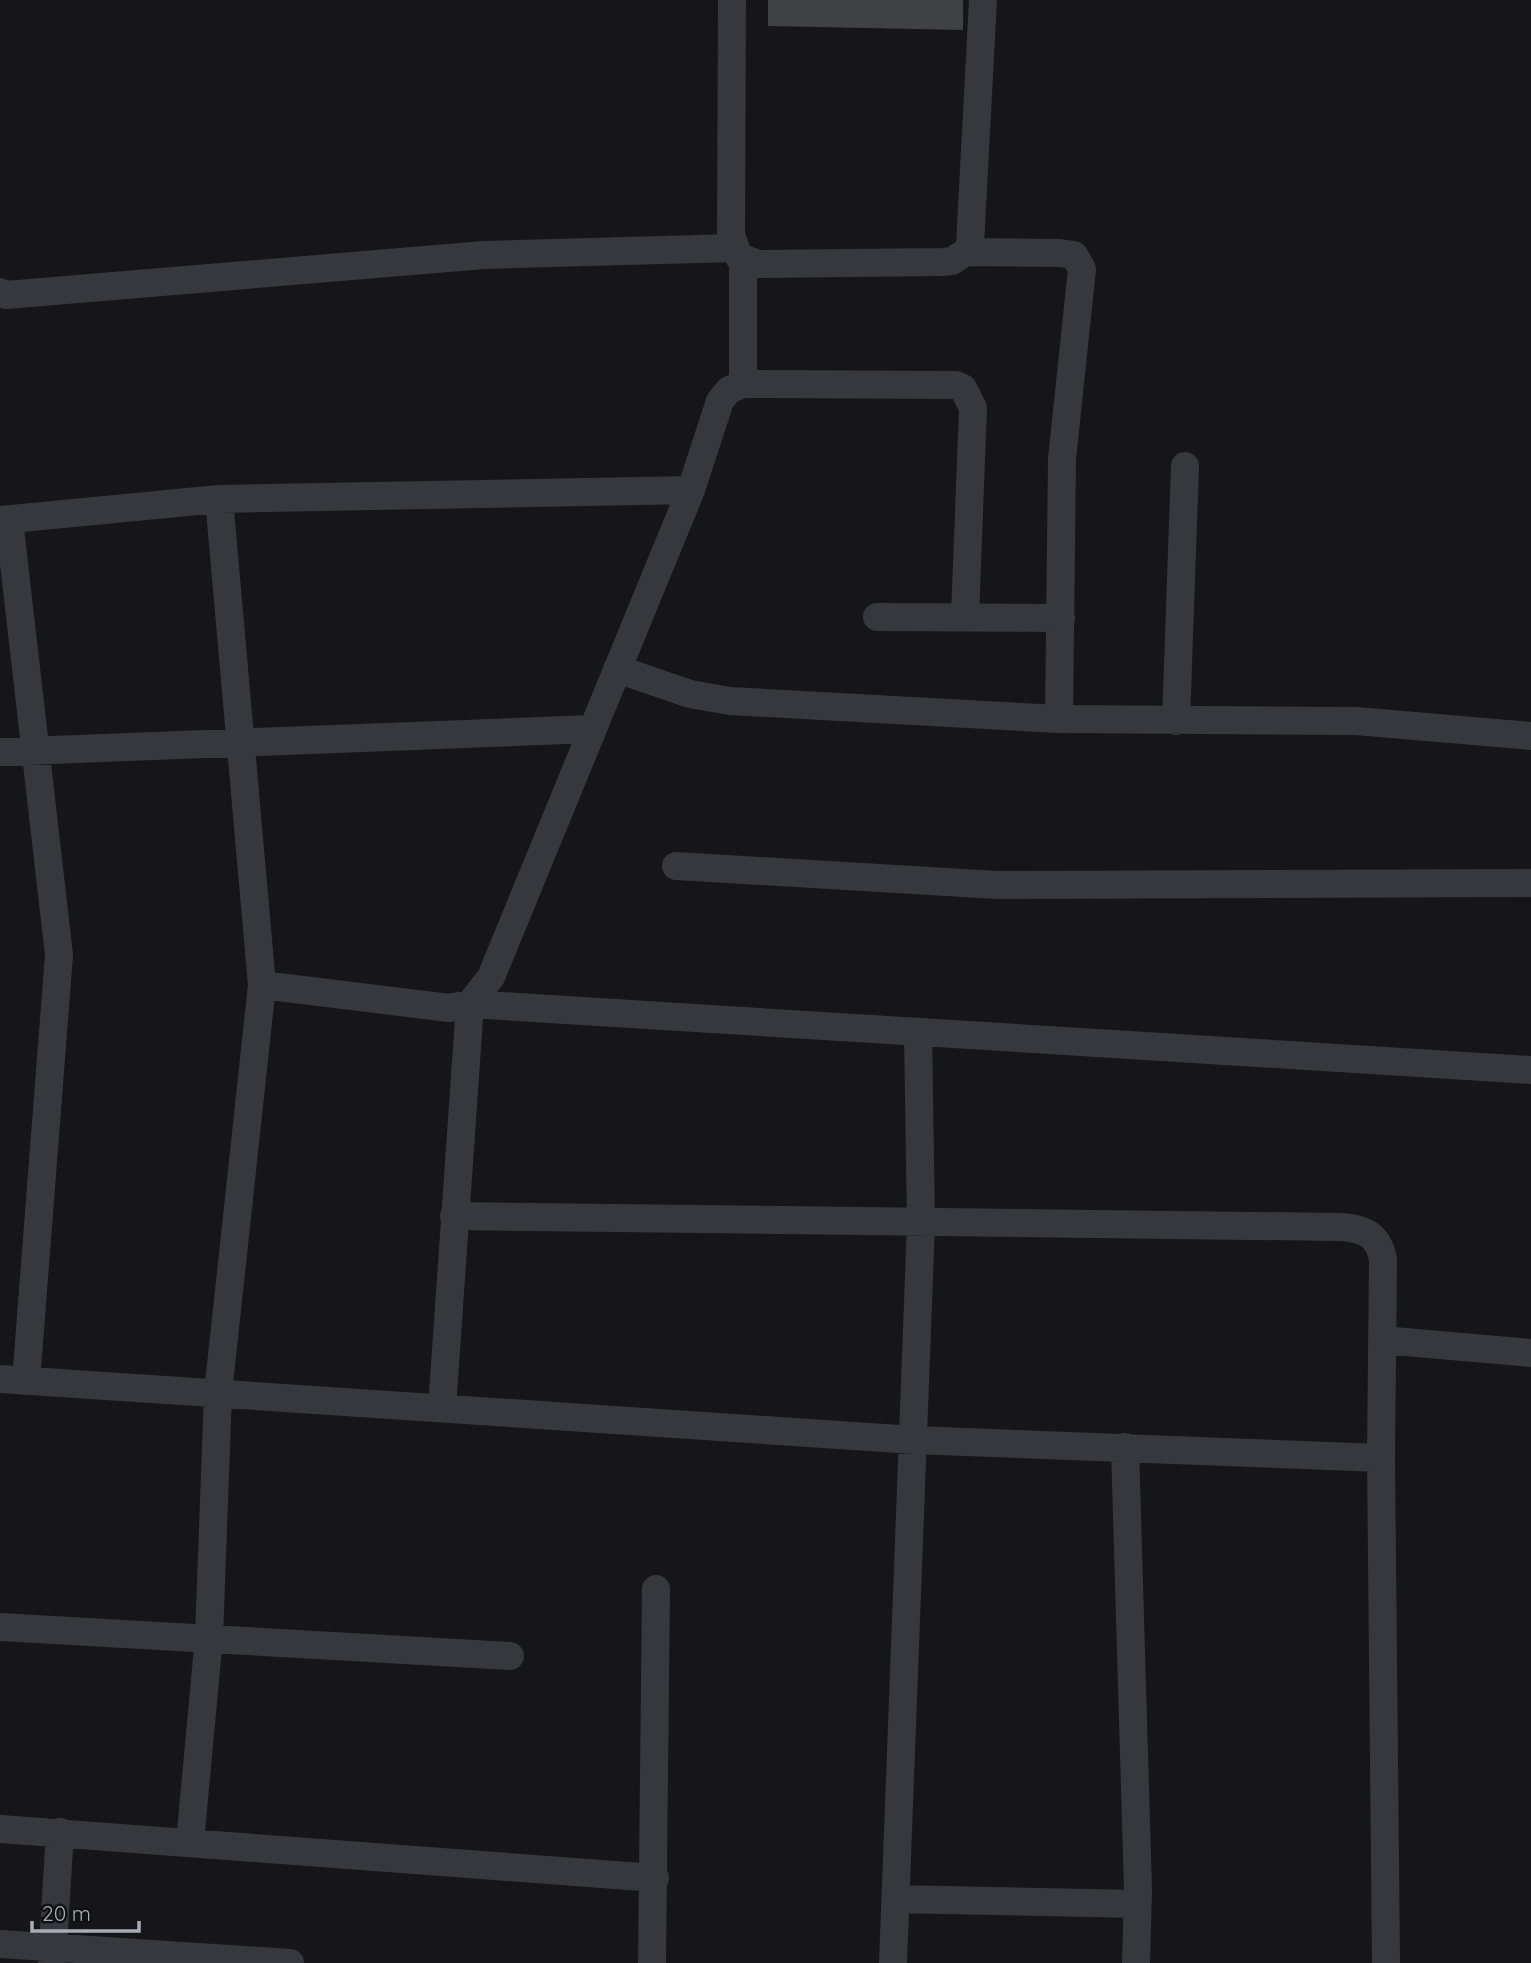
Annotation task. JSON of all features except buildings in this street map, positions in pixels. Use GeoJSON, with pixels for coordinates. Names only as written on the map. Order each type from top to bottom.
{"type":"FeatureCollection","features":[{"type":"Feature","properties":{"kind":"street"},"geometry":{"type":"LineString","coordinates":[[732,0],[731,235],[738,254],[743,384]]}},
{"type":"Feature","properties":{"kind":"street"},"geometry":{"type":"LineString","coordinates":[[0,292],[6,295],[484,255],[738,254],[758,264],[952,261],[966,252],[970,245],[983,0]]}},
{"type":"Feature","properties":{"kind":"street"},"geometry":{"type":"LineString","coordinates":[[966,252],[1074,255],[1082,269],[1062,459],[1059,719]]}},
{"type":"Feature","properties":{"kind":"street"},"geometry":{"type":"LineString","coordinates":[[442,1408],[470,1004],[491,977],[691,490],[720,401],[729,390],[743,384],[956,385],[963,388],[972,408],[965,617]]}},
{"type":"Feature","properties":{"kind":"street"},"geometry":{"type":"LineString","coordinates":[[1176,721],[1185,466]]}},
{"type":"Feature","properties":{"kind":"street"},"geometry":{"type":"LineString","coordinates":[[691,490],[219,499],[5,520],[36,751],[59,954],[13,1380],[914,1440],[1381,1458]]}},
{"type":"Feature","properties":{"kind":"street"},"geometry":{"type":"LineString","coordinates":[[190,1842],[209,1637],[218,1393],[262,985],[219,499]]}},
{"type":"Feature","properties":{"kind":"street"},"geometry":{"type":"LineString","coordinates":[[877,617],[1060,618]]}},
{"type":"Feature","properties":{"kind":"street"},"geometry":{"type":"LineString","coordinates":[[617,669],[690,694],[730,701],[1059,719],[1356,722],[1531,736]]}},
{"type":"Feature","properties":{"kind":"street"},"geometry":{"type":"LineString","coordinates":[[0,752],[592,729]]}},
{"type":"Feature","properties":{"kind":"street"},"geometry":{"type":"LineString","coordinates":[[676,866],[997,885],[1531,883]]}},
{"type":"Feature","properties":{"kind":"street"},"geometry":{"type":"LineString","coordinates":[[262,985],[449,1008],[470,1004],[1531,1070]]}},
{"type":"Feature","properties":{"kind":"street"},"geometry":{"type":"LineString","coordinates":[[893,1963],[921,1224],[918,1032]]}},
{"type":"Feature","properties":{"kind":"street"},"geometry":{"type":"LineString","coordinates":[[454,1216],[1363,1229],[1377,1242],[1383,1259],[1381,1458],[1387,1963]]}},
{"type":"Feature","properties":{"kind":"street"},"geometry":{"type":"LineString","coordinates":[[1382,1340],[1531,1353]]}},
{"type":"Feature","properties":{"kind":"street"},"geometry":{"type":"LineString","coordinates":[[1125,1447],[1137,1903],[1136,1963]]}},
{"type":"Feature","properties":{"kind":"street"},"geometry":{"type":"LineString","coordinates":[[652,1963],[656,1589]]}},
{"type":"Feature","properties":{"kind":"street"},"geometry":{"type":"LineString","coordinates":[[0,1627],[510,1656]]}},
{"type":"Feature","properties":{"kind":"street"},"geometry":{"type":"LineString","coordinates":[[0,1829],[655,1878]]}},
{"type":"Feature","properties":{"kind":"street"},"geometry":{"type":"LineString","coordinates":[[52,1954],[60,1832]]}},
{"type":"Feature","properties":{"kind":"street"},"geometry":{"type":"LineString","coordinates":[[896,1899],[1137,1903]]}},
{"type":"Feature","properties":{"kind":"street"},"geometry":{"type":"LineString","coordinates":[[0,1944],[52,1954],[290,1963]]}}]}
